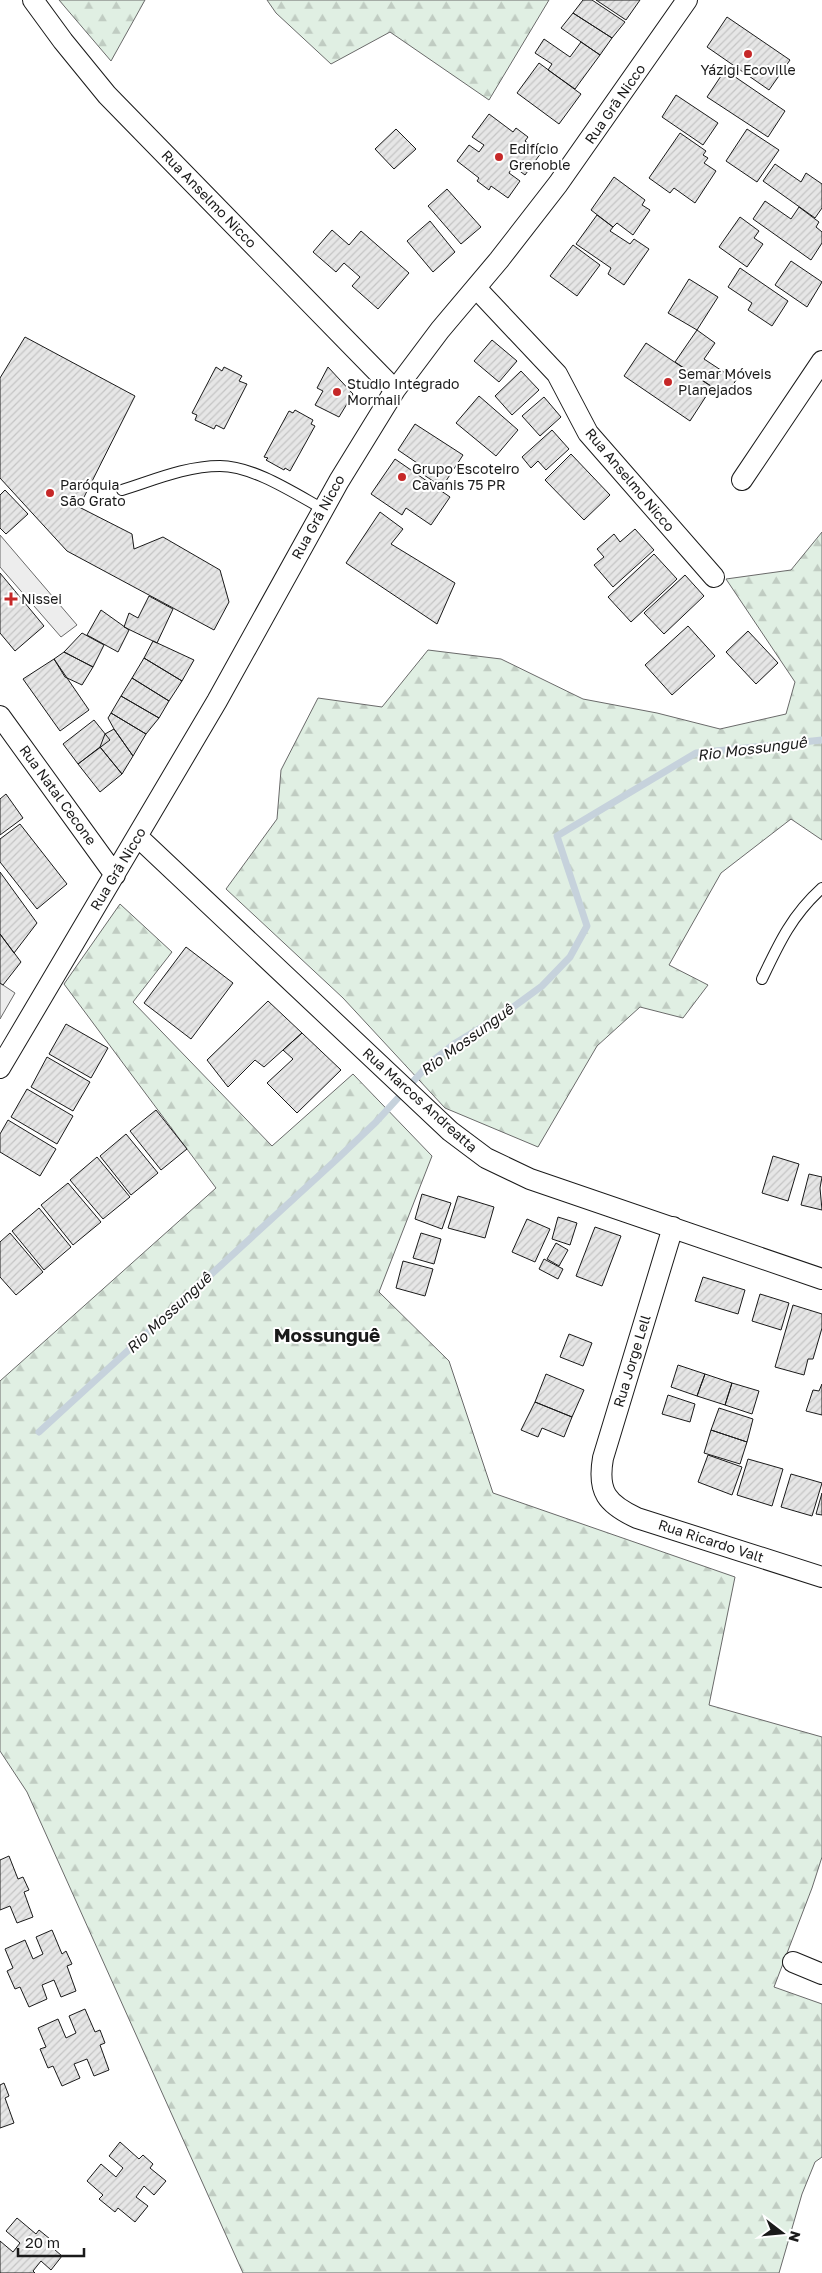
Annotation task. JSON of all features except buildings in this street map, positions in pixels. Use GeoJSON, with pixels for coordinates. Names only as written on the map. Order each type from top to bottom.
{"type":"FeatureCollection","features":[{"type":"Feature","properties":{"kind":"street","name":"Rua Anselmo Nicco"},"geometry":{"type":"LineString","coordinates":[[33,0],[63,41],[107,95],[395,390]]}},
{"type":"Feature","properties":{"kind":"street","name":"Rua Grã Nicco"},"geometry":{"type":"LineString","coordinates":[[0,1068],[138,837],[217,700],[323,509],[395,390],[434,337],[476,288],[558,184],[687,0]]}},
{"type":"Feature","properties":{"kind":"street","name":"Rua Anselmo Nicco"},"geometry":{"type":"LineString","coordinates":[[476,288],[557,374],[588,433],[714,577]]}},
{"type":"Feature","properties":{"kind":"street"},"geometry":{"type":"LineString","coordinates":[[742,480],[822,361]]}},
{"type":"Feature","properties":{"kind":"street","name":"Rua Natal Cecone"},"geometry":{"type":"LineString","coordinates":[[4,724],[115,875]]}},
{"type":"Feature","properties":{"kind":"street","name":"Rua Marcos Andreatta"},"geometry":{"type":"LineString","coordinates":[[138,837],[468,1146],[506,1169],[822,1279]]}},
{"type":"Feature","properties":{"kind":"street","name":"Rua Jorge Lell"},"geometry":{"type":"LineString","coordinates":[[606,1496],[601,1484],[603,1458],[673,1227]]}},
{"type":"Feature","properties":{"kind":"street","name":"Rua Ricardo Valt"},"geometry":{"type":"LineString","coordinates":[[606,1496],[613,1504],[637,1518],[822,1577]]}},
{"type":"Feature","properties":{"kind":"street"},"geometry":{"type":"LineString","coordinates":[[793,1962],[822,1974]]}},
{"type":"Feature","properties":{"kind":"lane"},"geometry":{"type":"LineString","coordinates":[[122,490],[188,469],[221,466],[250,472],[323,509]]}},
{"type":"Feature","properties":{"kind":"lane"},"geometry":{"type":"LineString","coordinates":[[762,979],[784,932],[804,904],[822,888]]}},
{"type":"Feature","properties":{"kind":"green space"},"geometry":{"type":"Polygon","coordinates":[[[59,0],[145,0],[111,61],[59,0]]]}},
{"type":"Feature","properties":{"kind":"green space"},"geometry":{"type":"Polygon","coordinates":[[[267,0],[549,0],[489,100],[390,32],[331,64],[276,13],[267,0]]]}},
{"type":"Feature","properties":{"kind":"green space"},"geometry":{"type":"Polygon","coordinates":[[[822,532],[822,840],[791,819],[721,873],[669,965],[708,985],[683,1018],[640,1007],[597,1046],[538,1147],[445,1108],[343,998],[226,889],[277,819],[281,770],[318,698],[382,707],[428,650],[501,659],[583,699],[657,713],[720,729],[786,714],[795,682],[726,579],[791,570],[822,532]]]}},
{"type":"Feature","properties":{"kind":"green space"},"geometry":{"type":"Polygon","coordinates":[[[120,904],[172,952],[133,1002],[272,1146],[353,1074],[432,1156],[379,1292],[449,1361],[493,1493],[735,1577],[709,1705],[822,1737],[822,1857],[774,1987],[822,2004],[822,2157],[815,2162],[802,2194],[779,2273],[243,2273],[27,1792],[0,1751],[0,1381],[216,1188],[64,984],[120,904]]]}},
{"type":"Feature","properties":{"kind":"shaded area"},"geometry":{"type":"Polygon","coordinates":[[[0,535],[77,625],[61,637],[0,567],[0,535]]]}},
{"type":"Feature","properties":{"kind":"shaded area"},"geometry":{"type":"Polygon","coordinates":[[[0,983],[15,993],[0,1019],[0,983]]]}},
{"type":"Feature","properties":{"kind":"waterway","name":"Rio Mossunguê"},"geometry":{"type":"LineString","coordinates":[[39,1432],[336,1160],[376,1122],[430,1063],[454,1044],[505,1013],[542,986],[570,957],[587,926],[557,836],[696,753],[822,740]]}},
{"type":"Feature","properties":{"kind":"place","name":"Yázigi Ecoville"},"geometry":{"type":"Point","coordinates":[748,54]}},
{"type":"Feature","properties":{"kind":"place","name":"Edifício Grenoble"},"geometry":{"type":"Point","coordinates":[499,157]}},
{"type":"Feature","properties":{"kind":"place","name":"Semar Móveis Planejados"},"geometry":{"type":"Point","coordinates":[668,382]}},
{"type":"Feature","properties":{"kind":"place","name":"Studio Integrado Mormaii"},"geometry":{"type":"Point","coordinates":[337,392]}},
{"type":"Feature","properties":{"kind":"place","name":"Grupo Escoteiro Cavanis 75 PR"},"geometry":{"type":"Point","coordinates":[402,477]}},
{"type":"Feature","properties":{"kind":"place","name":"Paróquia São Grato"},"geometry":{"type":"Point","coordinates":[50,493]}},
{"type":"Feature","properties":{"kind":"place","name":"Nissei"},"geometry":{"type":"Point","coordinates":[11,599]}},
{"type":"Feature","properties":{"kind":"district","name":"Mossunguê"},"geometry":{"type":"Point","coordinates":[327,1335]}}]}
